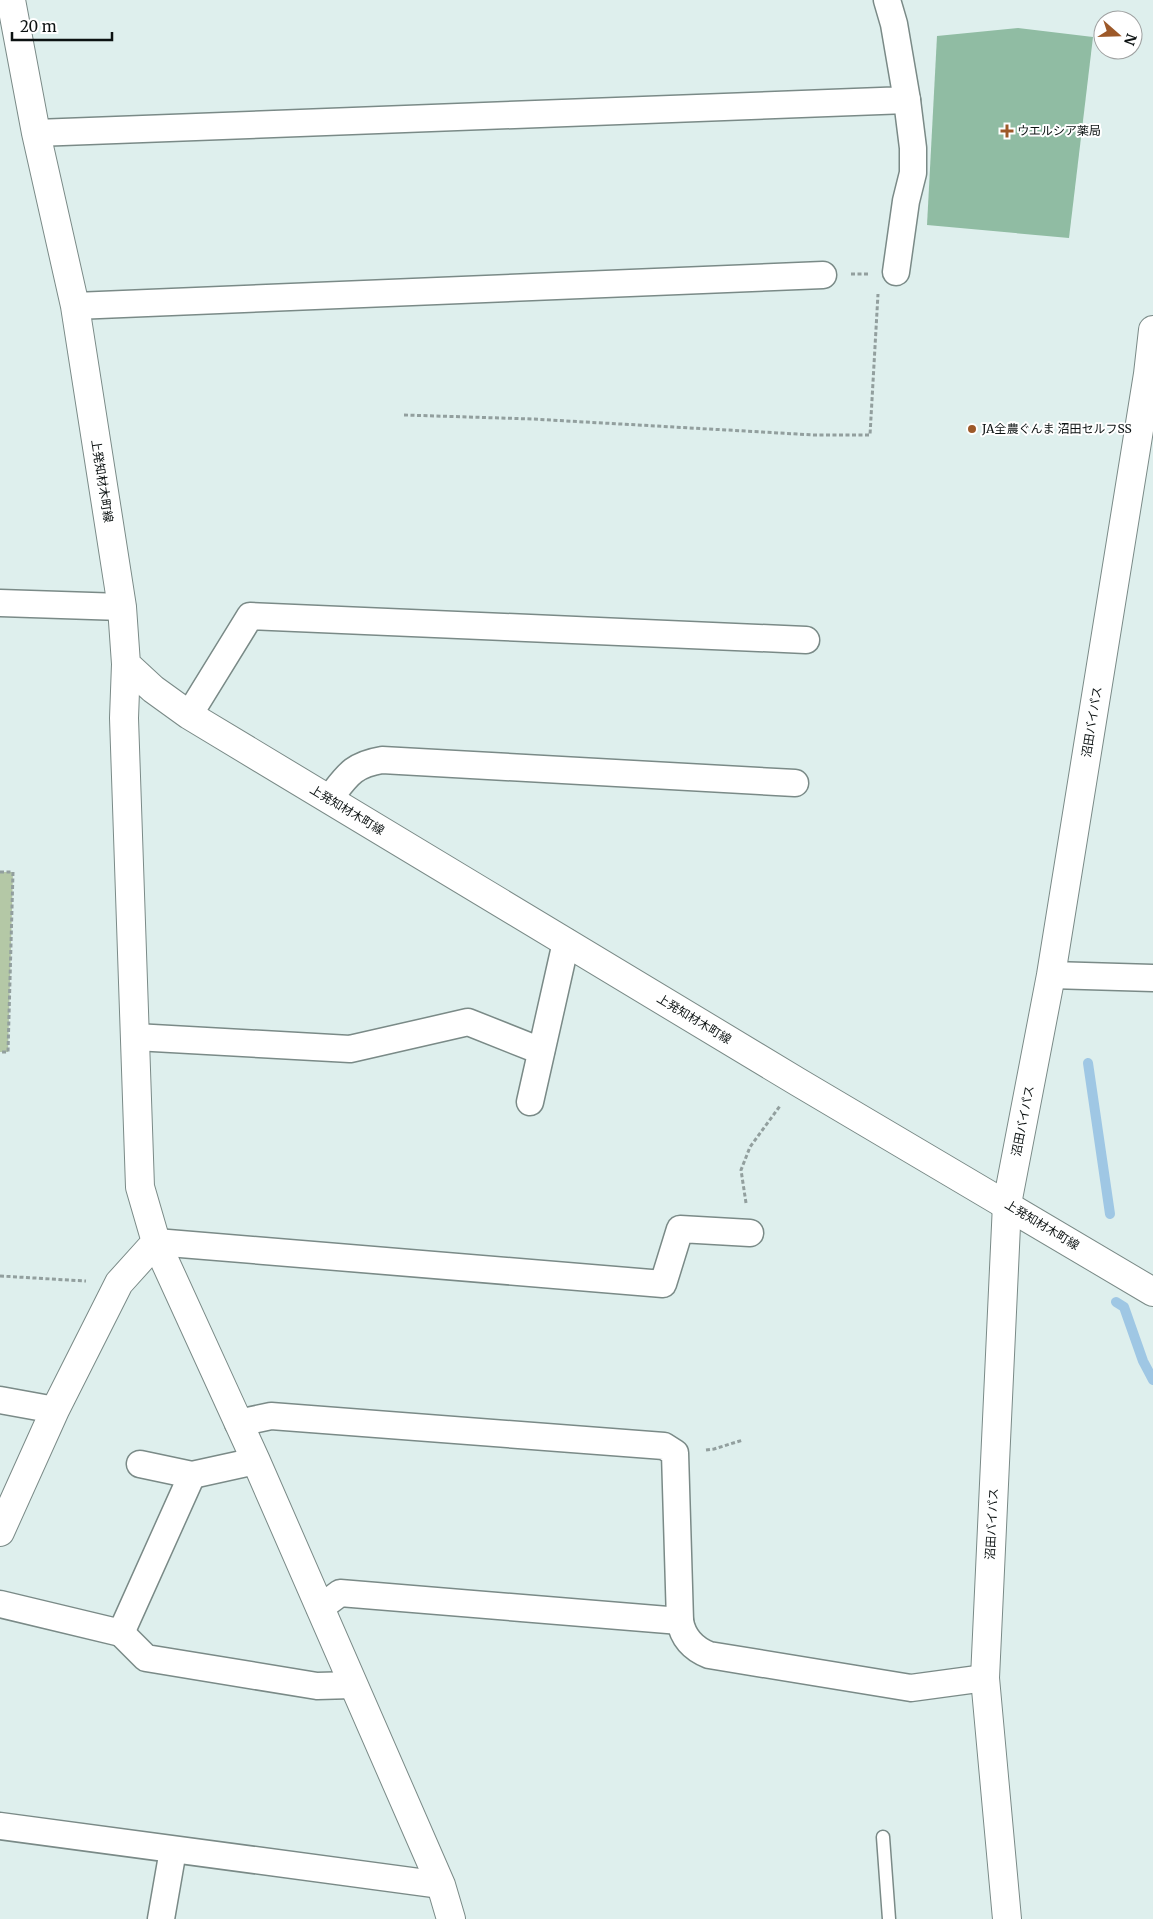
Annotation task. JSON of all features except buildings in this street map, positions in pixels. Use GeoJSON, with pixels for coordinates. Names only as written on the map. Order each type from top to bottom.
{"type":"FeatureCollection","features":[{"type":"Feature","properties":{"kind":"street","name":"上発知材木町線"},"geometry":{"type":"LineString","coordinates":[[11,0],[36,133],[75,306],[122,607],[126,664],[153,689],[189,715],[798,1082],[1153,1292]]}},
{"type":"Feature","properties":{"kind":"street"},"geometry":{"type":"LineString","coordinates":[[887,0],[894,24],[913,148],[913,173],[888,273]]}},
{"type":"Feature","properties":{"kind":"street"},"geometry":{"type":"LineString","coordinates":[[36,133],[907,100]]}},
{"type":"Feature","properties":{"kind":"street"},"geometry":{"type":"LineString","coordinates":[[75,306],[823,274]]}},
{"type":"Feature","properties":{"kind":"street","name":"沼田バイパス"},"geometry":{"type":"LineString","coordinates":[[1007,1919],[985,1678],[1007,1204],[1051,975],[1146,384],[1153,330]]}},
{"type":"Feature","properties":{"kind":"street"},"geometry":{"type":"LineString","coordinates":[[0,603],[122,607]]}},
{"type":"Feature","properties":{"kind":"street"},"geometry":{"type":"LineString","coordinates":[[189,715],[250,616],[806,640]]}},
{"type":"Feature","properties":{"kind":"street"},"geometry":{"type":"LineString","coordinates":[[126,664],[124,718],[140,1186],[156,1242],[256,1462],[441,1885],[451,1919]]}},
{"type":"Feature","properties":{"kind":"street"},"geometry":{"type":"LineString","coordinates":[[329,799],[351,771],[367,762],[382,760],[796,783]]}},
{"type":"Feature","properties":{"kind":"street"},"geometry":{"type":"LineString","coordinates":[[530,1102],[566,942]]}},
{"type":"Feature","properties":{"kind":"street"},"geometry":{"type":"LineString","coordinates":[[1051,975],[1153,978]]}},
{"type":"Feature","properties":{"kind":"street"},"geometry":{"type":"LineString","coordinates":[[135,1037],[350,1049],[468,1022],[541,1051]]}},
{"type":"Feature","properties":{"kind":"street"},"geometry":{"type":"LineString","coordinates":[[156,1242],[663,1284],[680,1229],[750,1233]]}},
{"type":"Feature","properties":{"kind":"street"},"geometry":{"type":"LineString","coordinates":[[0,1532],[55,1410],[119,1283],[156,1242]]}},
{"type":"Feature","properties":{"kind":"street"},"geometry":{"type":"LineString","coordinates":[[0,1400],[55,1410]]}},
{"type":"Feature","properties":{"kind":"street"},"geometry":{"type":"LineString","coordinates":[[238,1423],[271,1416],[664,1446],[675,1453],[681,1629],[694,1648],[717,1657],[911,1688],[985,1678]]}},
{"type":"Feature","properties":{"kind":"street"},"geometry":{"type":"LineString","coordinates":[[140,1464],[192,1475],[256,1462]]}},
{"type":"Feature","properties":{"kind":"street"},"geometry":{"type":"LineString","coordinates":[[122,1633],[192,1475]]}},
{"type":"Feature","properties":{"kind":"street"},"geometry":{"type":"LineString","coordinates":[[320,1608],[340,1593],[680,1621]]}},
{"type":"Feature","properties":{"kind":"street"},"geometry":{"type":"LineString","coordinates":[[0,1604],[122,1633],[146,1658],[317,1686],[353,1684]]}},
{"type":"Feature","properties":{"kind":"street"},"geometry":{"type":"LineString","coordinates":[[0,1826],[441,1885]]}},
{"type":"Feature","properties":{"kind":"street"},"geometry":{"type":"LineString","coordinates":[[161,1919],[174,1850]]}},
{"type":"Feature","properties":{"kind":"lane"},"geometry":{"type":"LineString","coordinates":[[883,1838],[889,1919]]}},
{"type":"Feature","properties":{"kind":"path"},"geometry":{"type":"LineString","coordinates":[[404,415],[532,419],[815,435],[870,435],[888,273],[823,274]]}},
{"type":"Feature","properties":{"kind":"path"},"geometry":{"type":"LineString","coordinates":[[0,872],[13,872],[8,1052],[0,1052]]}},
{"type":"Feature","properties":{"kind":"path"},"geometry":{"type":"LineString","coordinates":[[750,1233],[741,1170],[750,1147],[798,1082]]}},
{"type":"Feature","properties":{"kind":"path"},"geometry":{"type":"LineString","coordinates":[[0,1276],[119,1283]]}},
{"type":"Feature","properties":{"kind":"path"},"geometry":{"type":"LineString","coordinates":[[675,1453],[714,1449],[743,1440]]}},
{"type":"Feature","properties":{"kind":"green space"},"geometry":{"type":"Polygon","coordinates":[[[0,872],[13,872],[8,1052],[0,1052],[0,872]]]}},
{"type":"Feature","properties":{"kind":"waterway"},"geometry":{"type":"LineString","coordinates":[[1088,1063],[1110,1214]]}},
{"type":"Feature","properties":{"kind":"waterway"},"geometry":{"type":"LineString","coordinates":[[1116,1302],[1124,1307],[1143,1361],[1153,1380]]}},
{"type":"Feature","properties":{"kind":"place","name":"ウエルシア薬局"},"geometry":{"type":"Point","coordinates":[1007,131]}},
{"type":"Feature","properties":{"kind":"place","name":"JA全農ぐんま 沼田セルフSS"},"geometry":{"type":"Point","coordinates":[972,429]}}]}
